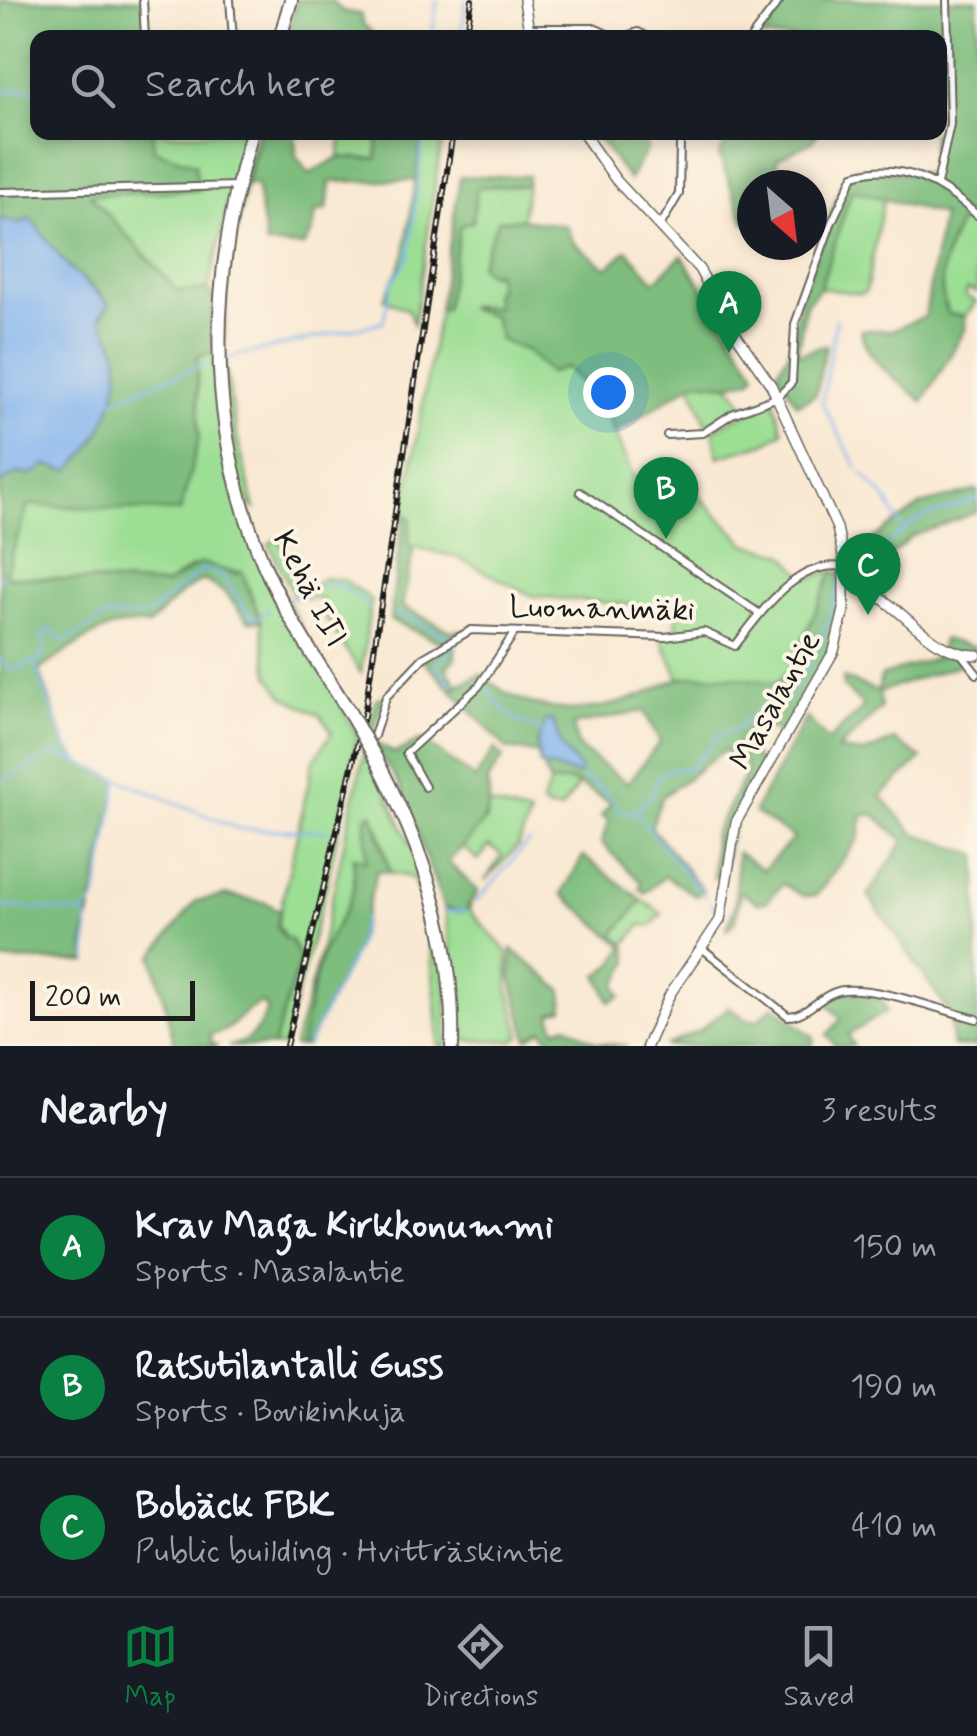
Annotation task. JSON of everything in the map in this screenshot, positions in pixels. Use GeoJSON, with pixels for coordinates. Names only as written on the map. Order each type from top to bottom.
{"type":"FeatureCollection","features":[{"type":"Feature","properties":{"kind":"highway"},"geometry":{"type":"LineString","coordinates":[[282,30],[291,0]]}},
{"type":"Feature","properties":{"kind":"highway","name":"Kehä III"},"geometry":{"type":"LineString","coordinates":[[250,140],[237,186],[218,308],[220,394],[230,452],[245,513],[265,567],[376,757],[418,844],[436,901],[450,973],[452,1046]]}},
{"type":"Feature","properties":{"kind":"street"},"geometry":{"type":"LineString","coordinates":[[142,0],[144,30]]}},
{"type":"Feature","properties":{"kind":"street"},"geometry":{"type":"LineString","coordinates":[[230,0],[232,30]]}},
{"type":"Feature","properties":{"kind":"street"},"geometry":{"type":"LineString","coordinates":[[524,0],[528,30]]}},
{"type":"Feature","properties":{"kind":"street"},"geometry":{"type":"LineString","coordinates":[[756,30],[780,0]]}},
{"type":"Feature","properties":{"kind":"street"},"geometry":{"type":"LineString","coordinates":[[947,139],[948,0]]}},
{"type":"Feature","properties":{"kind":"street"},"geometry":{"type":"LineString","coordinates":[[568,30],[599,30]]}},
{"type":"Feature","properties":{"kind":"street","name":"Masalantie"},"geometry":{"type":"LineString","coordinates":[[588,140],[616,180],[699,269],[778,397],[837,528],[846,583],[834,652],[736,822],[720,920],[670,994],[647,1046]]}},
{"type":"Feature","properties":{"kind":"street"},"geometry":{"type":"LineString","coordinates":[[938,184],[947,140]]}},
{"type":"Feature","properties":{"kind":"street"},"geometry":{"type":"LineString","coordinates":[[659,227],[679,194],[680,144]]}},
{"type":"Feature","properties":{"kind":"street"},"geometry":{"type":"LineString","coordinates":[[667,434],[703,433],[732,414],[778,397],[792,382],[796,324],[829,230],[854,175],[901,172],[938,184],[977,214]]}},
{"type":"Feature","properties":{"kind":"street"},"geometry":{"type":"LineString","coordinates":[[0,192],[237,186]]}},
{"type":"Feature","properties":{"kind":"street"},"geometry":{"type":"LineString","coordinates":[[580,492],[760,614]]}},
{"type":"Feature","properties":{"kind":"street","name":"Luomanmäki"},"geometry":{"type":"LineString","coordinates":[[374,736],[386,697],[432,651],[479,629],[514,635],[665,637],[704,632],[736,646],[760,614],[806,574],[824,566],[845,568]]}},
{"type":"Feature","properties":{"kind":"street"},"geometry":{"type":"LineString","coordinates":[[846,583],[874,594],[940,645],[962,655],[977,655]]}},
{"type":"Feature","properties":{"kind":"street"},"geometry":{"type":"LineString","coordinates":[[425,787],[406,753],[479,686],[514,635]]}},
{"type":"Feature","properties":{"kind":"street"},"geometry":{"type":"LineString","coordinates":[[962,655],[977,674]]}},
{"type":"Feature","properties":{"kind":"street"},"geometry":{"type":"LineString","coordinates":[[703,949],[788,1016],[843,990],[977,1019]]}},
{"type":"Feature","properties":{"kind":"green space"},"geometry":{"type":"Polygon","coordinates":[[[0,0],[145,0],[147,30],[30,30],[30,140],[153,140],[154,150],[195,164],[198,190],[90,195],[178,291],[208,290],[213,295],[212,352],[197,357],[199,438],[180,512],[28,505],[5,576],[165,585],[201,563],[236,574],[242,571],[261,621],[248,621],[224,592],[203,580],[182,592],[148,626],[133,624],[104,631],[39,670],[66,745],[80,763],[118,779],[84,942],[87,962],[0,960],[0,484],[16,473],[109,304],[66,265],[29,218],[22,224],[0,219],[0,0]]]}},
{"type":"Feature","properties":{"kind":"green space"},"geometry":{"type":"Polygon","coordinates":[[[297,0],[331,0],[342,11],[360,14],[369,30],[288,30],[297,0]]]}},
{"type":"Feature","properties":{"kind":"green space"},"geometry":{"type":"Polygon","coordinates":[[[786,0],[977,0],[977,222],[964,213],[942,275],[948,314],[965,316],[965,330],[923,402],[876,361],[861,330],[894,330],[925,316],[942,215],[852,190],[820,288],[806,304],[797,354],[826,345],[816,395],[797,404],[777,372],[789,351],[802,291],[814,260],[827,260],[827,225],[842,185],[857,170],[930,174],[932,140],[947,140],[947,30],[768,30],[786,0]]]}},
{"type":"Feature","properties":{"kind":"green space"},"geometry":{"type":"Polygon","coordinates":[[[153,140],[243,140],[208,290],[178,291],[89,194],[198,190],[154,150],[153,140]]]}},
{"type":"Feature","properties":{"kind":"green space"},"geometry":{"type":"Polygon","coordinates":[[[255,140],[227,283],[224,350],[226,288],[231,249],[255,140]]]}},
{"type":"Feature","properties":{"kind":"green space"},"geometry":{"type":"Polygon","coordinates":[[[258,140],[295,140],[296,156],[309,174],[339,157],[377,159],[378,140],[421,140],[416,180],[330,182],[327,210],[316,211],[313,231],[304,246],[266,245],[256,184],[247,185],[258,140]]]}},
{"type":"Feature","properties":{"kind":"green space"},"geometry":{"type":"Polygon","coordinates":[[[341,140],[378,140],[377,159],[339,157],[341,140]]]}},
{"type":"Feature","properties":{"kind":"green space"},"geometry":{"type":"Polygon","coordinates":[[[421,140],[442,140],[414,325],[408,310],[384,299],[405,254],[421,140]]]}},
{"type":"Feature","properties":{"kind":"green space"},"geometry":{"type":"Polygon","coordinates":[[[599,140],[643,140],[647,148],[629,180],[599,140]]]}},
{"type":"Feature","properties":{"kind":"green space"},"geometry":{"type":"Polygon","coordinates":[[[727,140],[814,140],[777,159],[777,170],[737,170],[737,202],[719,155],[727,140]]]}},
{"type":"Feature","properties":{"kind":"green space"},"geometry":{"type":"Polygon","coordinates":[[[528,176],[527,185],[477,187],[473,221],[460,226],[445,309],[439,310],[460,177],[528,176]]]}},
{"type":"Feature","properties":{"kind":"green space"},"geometry":{"type":"Polygon","coordinates":[[[527,185],[522,219],[498,220],[498,308],[469,305],[494,317],[500,340],[527,351],[550,373],[565,367],[601,402],[637,485],[674,471],[746,544],[784,554],[806,578],[833,571],[789,672],[774,683],[714,676],[679,678],[661,638],[662,633],[676,633],[677,609],[533,596],[456,557],[408,545],[408,516],[403,517],[439,310],[445,308],[460,225],[473,221],[477,186],[527,185]]]}},
{"type":"Feature","properties":{"kind":"green space"},"geometry":{"type":"Polygon","coordinates":[[[851,190],[884,197],[866,291],[861,294],[820,288],[851,190]]]}},
{"type":"Feature","properties":{"kind":"green space"},"geometry":{"type":"Polygon","coordinates":[[[35,207],[197,357],[212,352],[222,436],[236,501],[358,737],[326,887],[283,1046],[273,1046],[300,959],[277,925],[313,762],[332,732],[321,716],[284,696],[269,676],[261,621],[242,572],[192,567],[165,585],[5,576],[0,957],[0,219],[35,207]]]}},
{"type":"Feature","properties":{"kind":"green space"},"geometry":{"type":"Polygon","coordinates":[[[964,213],[977,222],[977,293],[968,289],[965,296],[976,302],[965,316],[948,314],[942,287],[948,250],[964,213]]]}},
{"type":"Feature","properties":{"kind":"green space"},"geometry":{"type":"Polygon","coordinates":[[[522,219],[566,226],[573,242],[607,268],[627,250],[655,281],[682,255],[756,373],[752,379],[730,384],[696,381],[615,433],[601,402],[566,367],[550,373],[527,351],[500,339],[494,317],[467,308],[497,307],[493,294],[498,288],[496,272],[490,274],[479,266],[498,220],[522,219]]]}},
{"type":"Feature","properties":{"kind":"green space"},"geometry":{"type":"Polygon","coordinates":[[[224,358],[255,509],[245,497],[237,471],[224,358]]]}},
{"type":"Feature","properties":{"kind":"green space"},"geometry":{"type":"Polygon","coordinates":[[[691,384],[730,384],[744,405],[708,428],[691,384]]]}},
{"type":"Feature","properties":{"kind":"green space"},"geometry":{"type":"Polygon","coordinates":[[[774,399],[783,432],[765,443],[718,457],[713,430],[774,399]]]}},
{"type":"Feature","properties":{"kind":"green space"},"geometry":{"type":"Polygon","coordinates":[[[977,490],[977,512],[913,536],[873,570],[859,561],[855,546],[861,547],[921,505],[977,490]]]}},
{"type":"Feature","properties":{"kind":"green space"},"geometry":{"type":"Polygon","coordinates":[[[408,516],[408,545],[414,549],[402,606],[451,631],[464,630],[442,643],[390,620],[403,517],[408,516]]]}},
{"type":"Feature","properties":{"kind":"green space"},"geometry":{"type":"Polygon","coordinates":[[[277,538],[310,588],[324,578],[344,580],[371,600],[361,673],[321,611],[322,598],[295,598],[269,544],[277,538]]]}},
{"type":"Feature","properties":{"kind":"green space"},"geometry":{"type":"Polygon","coordinates":[[[833,571],[841,573],[839,618],[833,639],[781,736],[769,727],[764,732],[752,729],[742,735],[737,746],[749,749],[762,767],[736,818],[724,875],[714,878],[714,834],[743,779],[746,768],[741,756],[723,751],[662,797],[651,827],[703,890],[696,896],[665,876],[645,893],[639,888],[642,883],[601,843],[609,821],[601,816],[611,803],[572,781],[550,783],[537,753],[507,749],[424,661],[455,640],[455,659],[446,668],[457,684],[452,688],[481,674],[517,698],[557,709],[619,703],[693,676],[774,683],[789,672],[833,571]],[[644,711],[573,725],[578,747],[627,783],[660,742],[644,711]]]}},
{"type":"Feature","properties":{"kind":"green space"},"geometry":{"type":"Polygon","coordinates":[[[943,639],[977,648],[962,655],[965,663],[879,692],[881,708],[838,750],[865,753],[894,740],[922,758],[881,796],[914,833],[977,855],[977,1046],[953,1046],[949,1012],[868,895],[904,841],[875,815],[863,815],[859,838],[816,896],[803,896],[783,884],[766,902],[758,903],[741,891],[735,922],[726,931],[735,906],[737,852],[763,870],[794,838],[754,812],[806,717],[828,741],[864,707],[844,687],[843,678],[878,692],[881,676],[939,657],[943,639]]]}},
{"type":"Feature","properties":{"kind":"green space"},"geometry":{"type":"Polygon","coordinates":[[[383,697],[373,735],[378,745],[371,759],[424,874],[447,992],[447,1046],[438,1046],[424,911],[413,878],[390,873],[379,827],[367,846],[366,862],[353,858],[350,899],[323,953],[300,1046],[294,1046],[320,952],[376,699],[383,697]]]}},
{"type":"Feature","properties":{"kind":"green space"},"geometry":{"type":"Polygon","coordinates":[[[422,740],[475,779],[495,748],[503,758],[487,781],[488,806],[480,826],[448,862],[478,891],[465,912],[444,908],[400,785],[376,748],[378,745],[395,753],[422,740]]]}},
{"type":"Feature","properties":{"kind":"green space"},"geometry":{"type":"Polygon","coordinates":[[[572,781],[578,785],[561,810],[546,808],[542,803],[550,783],[572,781]]]}},
{"type":"Feature","properties":{"kind":"green space"},"geometry":{"type":"Polygon","coordinates":[[[489,804],[530,815],[518,846],[485,881],[502,855],[489,846],[478,860],[462,846],[486,820],[489,804]]]}},
{"type":"Feature","properties":{"kind":"green space"},"geometry":{"type":"Polygon","coordinates":[[[372,813],[390,873],[377,871],[356,949],[307,1046],[300,1046],[323,952],[351,898],[353,857],[366,861],[366,816],[372,813]]]}},
{"type":"Feature","properties":{"kind":"green space"},"geometry":{"type":"Polygon","coordinates":[[[583,856],[642,900],[614,935],[626,944],[629,962],[616,985],[621,996],[610,1002],[598,975],[614,964],[624,947],[562,894],[583,856]]]}},
{"type":"Feature","properties":{"kind":"green space"},"geometry":{"type":"Polygon","coordinates":[[[227,895],[267,903],[280,912],[277,926],[284,938],[291,940],[300,959],[273,1046],[228,1046],[242,1042],[258,1029],[267,1009],[262,1003],[225,1030],[210,1034],[211,1043],[218,1046],[175,1046],[153,956],[196,901],[227,895]]]}},
{"type":"Feature","properties":{"kind":"green space"},"geometry":{"type":"Polygon","coordinates":[[[642,900],[662,914],[651,926],[641,925],[626,944],[614,935],[642,900]]]}},
{"type":"Feature","properties":{"kind":"green space"},"geometry":{"type":"Polygon","coordinates":[[[470,903],[470,911],[508,953],[508,987],[521,1036],[512,1041],[457,1040],[455,975],[444,908],[458,912],[470,903]]]}},
{"type":"Feature","properties":{"kind":"green space"},"geometry":{"type":"Polygon","coordinates":[[[512,949],[562,990],[564,1009],[551,1013],[555,1029],[567,1025],[596,1043],[627,1046],[556,1046],[542,1030],[528,1039],[511,977],[512,949]]]}},
{"type":"Feature","properties":{"kind":"green space"},"geometry":{"type":"Polygon","coordinates":[[[849,992],[881,997],[887,1011],[848,1035],[854,1046],[836,1046],[827,1035],[841,1019],[824,1000],[849,992]]]}},
{"type":"Feature","properties":{"kind":"green space"},"geometry":{"type":"Polygon","coordinates":[[[774,1006],[814,1038],[812,1046],[665,1046],[700,1030],[729,1007],[747,1020],[758,1020],[774,1006]]]}},
{"type":"Feature","properties":{"kind":"water"},"geometry":{"type":"Polygon","coordinates":[[[30,218],[68,267],[109,304],[100,317],[112,339],[119,366],[107,417],[79,462],[68,471],[46,465],[32,475],[16,473],[0,484],[0,219],[21,224],[30,218]]]}},
{"type":"Feature","properties":{"kind":"water"},"geometry":{"type":"Polygon","coordinates":[[[546,720],[553,721],[562,748],[581,770],[579,775],[540,765],[537,743],[546,720]]]}},
{"type":"Feature","properties":{"kind":"waterway"},"geometry":{"type":"LineString","coordinates":[[433,30],[437,0]]}},
{"type":"Feature","properties":{"kind":"waterway"},"geometry":{"type":"LineString","coordinates":[[462,30],[466,0]]}},
{"type":"Feature","properties":{"kind":"waterway"},"geometry":{"type":"LineString","coordinates":[[0,92],[30,89]]}},
{"type":"Feature","properties":{"kind":"waterway"},"geometry":{"type":"LineString","coordinates":[[229,358],[383,322],[391,284],[409,256],[422,140]]}},
{"type":"Feature","properties":{"kind":"waterway"},"geometry":{"type":"LineString","coordinates":[[836,319],[822,403],[858,469]]}},
{"type":"Feature","properties":{"kind":"waterway"},"geometry":{"type":"LineString","coordinates":[[112,400],[207,363]]}},
{"type":"Feature","properties":{"kind":"waterway"},"geometry":{"type":"LineString","coordinates":[[863,474],[887,500],[903,531]]}},
{"type":"Feature","properties":{"kind":"waterway"},"geometry":{"type":"LineString","coordinates":[[864,563],[917,520],[977,499]]}},
{"type":"Feature","properties":{"kind":"waterway"},"geometry":{"type":"LineString","coordinates":[[850,573],[858,567]]}},
{"type":"Feature","properties":{"kind":"waterway"},"geometry":{"type":"LineString","coordinates":[[0,659],[11,671],[42,658],[46,644],[42,636],[48,629],[64,641],[107,617],[146,616],[203,569],[222,575],[250,617],[259,617],[268,610]]}},
{"type":"Feature","properties":{"kind":"waterway"},"geometry":{"type":"LineString","coordinates":[[0,579],[3,576]]}},
{"type":"Feature","properties":{"kind":"waterway"},"geometry":{"type":"LineString","coordinates":[[580,776],[604,791],[620,812],[636,813],[653,793],[658,775],[691,768],[718,736],[738,728],[770,700],[786,699],[820,641],[841,579]]}},
{"type":"Feature","properties":{"kind":"waterway"},"geometry":{"type":"LineString","coordinates":[[290,598],[330,584],[341,586],[369,607]]}},
{"type":"Feature","properties":{"kind":"waterway"},"geometry":{"type":"LineString","coordinates":[[395,614],[448,636]]}},
{"type":"Feature","properties":{"kind":"waterway"},"geometry":{"type":"LineString","coordinates":[[454,643],[452,651],[434,666],[454,685]]}},
{"type":"Feature","properties":{"kind":"waterway"},"geometry":{"type":"LineString","coordinates":[[35,665],[66,745],[79,762]]}},
{"type":"Feature","properties":{"kind":"waterway"},"geometry":{"type":"LineString","coordinates":[[485,686],[509,716],[542,732]]}},
{"type":"Feature","properties":{"kind":"waterway"},"geometry":{"type":"LineString","coordinates":[[0,781],[52,754],[61,755],[239,829],[324,831]]}},
{"type":"Feature","properties":{"kind":"waterway"},"geometry":{"type":"LineString","coordinates":[[84,913],[97,898],[118,780]]}},
{"type":"Feature","properties":{"kind":"waterway"},"geometry":{"type":"LineString","coordinates":[[637,814],[705,896]]}},
{"type":"Feature","properties":{"kind":"waterway"},"geometry":{"type":"LineString","coordinates":[[329,831],[339,832]]}},
{"type":"Feature","properties":{"kind":"waterway"},"geometry":{"type":"LineString","coordinates":[[477,901],[529,841]]}},
{"type":"Feature","properties":{"kind":"waterway"},"geometry":{"type":"LineString","coordinates":[[711,904],[716,909]]}},
{"type":"Feature","properties":{"kind":"waterway"},"geometry":{"type":"LineString","coordinates":[[0,906],[84,913],[88,921],[87,959]]}},
{"type":"Feature","properties":{"kind":"waterway"},"geometry":{"type":"LineString","coordinates":[[444,911],[466,911]]}},
{"type":"Feature","properties":{"kind":"waterway"},"geometry":{"type":"LineString","coordinates":[[307,1046],[356,949],[364,918]]}},
{"type":"Feature","properties":{"kind":"railway"},"geometry":{"type":"LineString","coordinates":[[467,30],[472,0]]}},
{"type":"Feature","properties":{"kind":"railway"},"geometry":{"type":"LineString","coordinates":[[286,1046],[364,716],[452,140]]}},
{"type":"Feature","properties":{"kind":"place","name":"Krav Maga Kirkkonummi"},"geometry":{"type":"Point","coordinates":[729,353]}},
{"type":"Feature","properties":{"kind":"place","name":"Ratsutilantalli Guss"},"geometry":{"type":"Point","coordinates":[666,539]}},
{"type":"Feature","properties":{"kind":"place","name":"Bobäck FBK"},"geometry":{"type":"Point","coordinates":[868,615]}}]}
